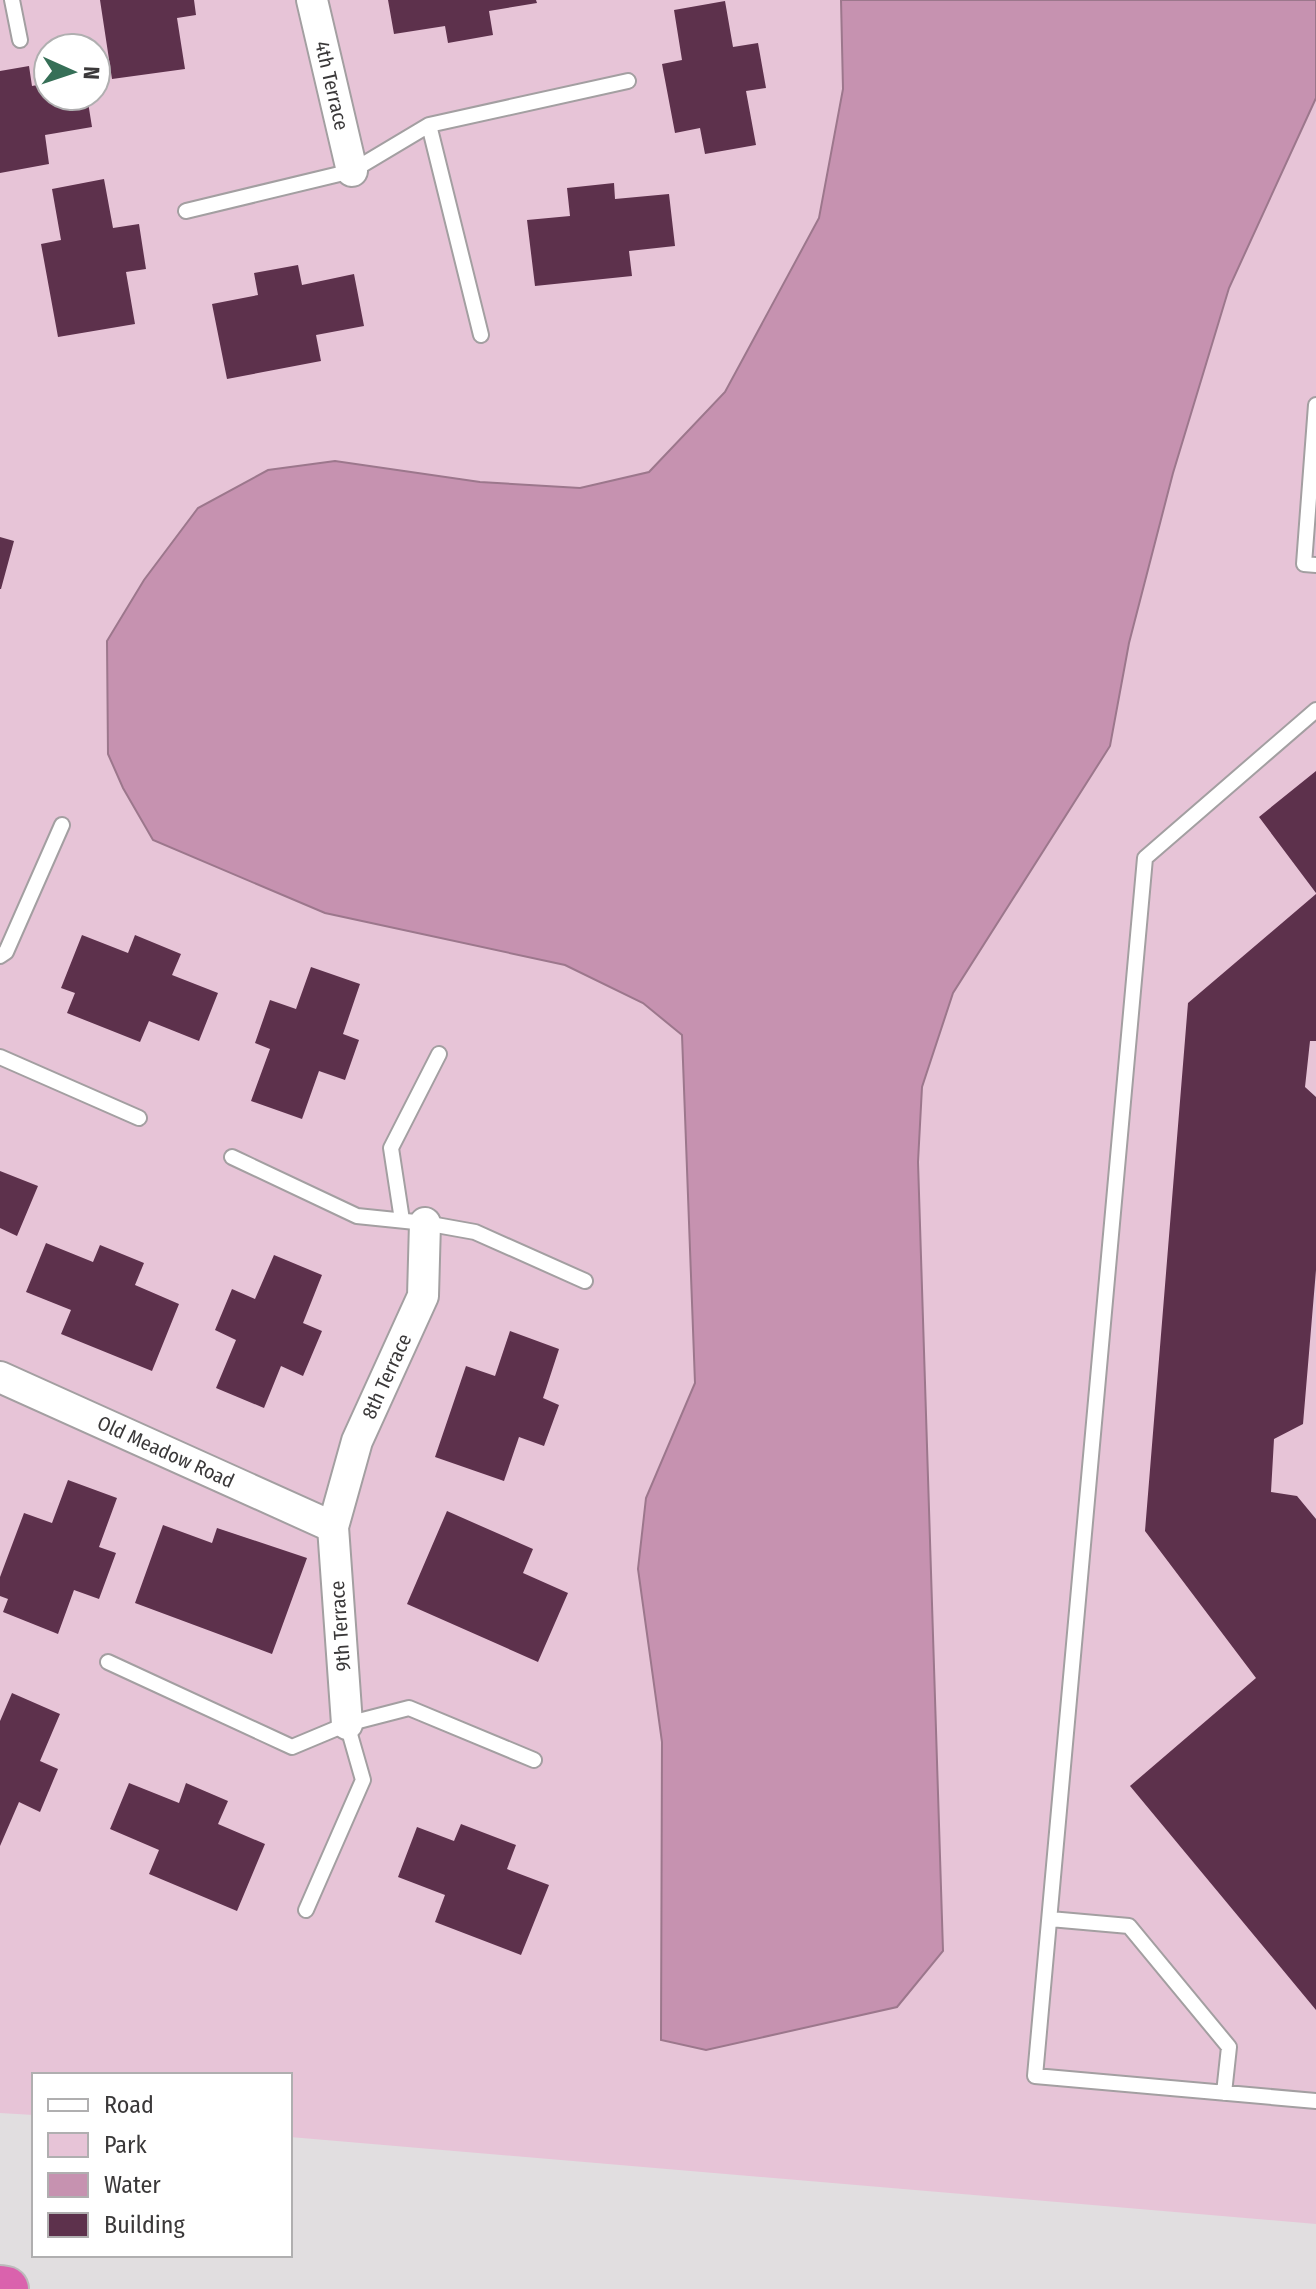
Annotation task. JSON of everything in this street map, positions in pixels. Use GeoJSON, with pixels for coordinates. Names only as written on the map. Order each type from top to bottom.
{"type":"FeatureCollection","features":[{"type":"Feature","properties":{"kind":"highway"},"geometry":{"type":"LineString","coordinates":[[0,2288],[6,2289]]}},
{"type":"Feature","properties":{"kind":"street","name":"4th Terrace"},"geometry":{"type":"LineString","coordinates":[[312,0],[352,171]]}},
{"type":"Feature","properties":{"kind":"street","name":"8th Terrace"},"geometry":{"type":"LineString","coordinates":[[333,1527],[357,1441],[423,1296],[414,1221]]}},
{"type":"Feature","properties":{"kind":"street","name":"Old Meadow Road"},"geometry":{"type":"LineString","coordinates":[[0,1377],[333,1527]]}},
{"type":"Feature","properties":{"kind":"street","name":"9th Terrace"},"geometry":{"type":"LineString","coordinates":[[333,1527],[347,1724]]}},
{"type":"Feature","properties":{"kind":"lane"},"geometry":{"type":"LineString","coordinates":[[12,0],[20,40]]}},
{"type":"Feature","properties":{"kind":"lane"},"geometry":{"type":"LineString","coordinates":[[186,211],[352,171],[429,125],[628,81]]}},
{"type":"Feature","properties":{"kind":"lane"},"geometry":{"type":"LineString","coordinates":[[429,125],[481,335]]}},
{"type":"Feature","properties":{"kind":"lane"},"geometry":{"type":"LineString","coordinates":[[1316,405],[1304,564],[1316,565]]}},
{"type":"Feature","properties":{"kind":"lane"},"geometry":{"type":"LineString","coordinates":[[1316,710],[1145,858],[1035,2076],[1316,2101]]}},
{"type":"Feature","properties":{"kind":"lane"},"geometry":{"type":"LineString","coordinates":[[0,956],[6,952],[62,825]]}},
{"type":"Feature","properties":{"kind":"lane"},"geometry":{"type":"LineString","coordinates":[[414,1221],[391,1148],[439,1054]]}},
{"type":"Feature","properties":{"kind":"lane"},"geometry":{"type":"LineString","coordinates":[[0,1057],[139,1118]]}},
{"type":"Feature","properties":{"kind":"lane"},"geometry":{"type":"LineString","coordinates":[[232,1157],[357,1216],[414,1221],[475,1232],[585,1281]]}},
{"type":"Feature","properties":{"kind":"lane"},"geometry":{"type":"LineString","coordinates":[[108,1662],[292,1747],[347,1724],[409,1708],[534,1760]]}},
{"type":"Feature","properties":{"kind":"lane"},"geometry":{"type":"LineString","coordinates":[[306,1910],[363,1780],[347,1724]]}},
{"type":"Feature","properties":{"kind":"lane"},"geometry":{"type":"LineString","coordinates":[[1050,1919],[1129,1926],[1229,2047],[1224,2093]]}},
{"type":"Feature","properties":{"kind":"green space"},"geometry":{"type":"Polygon","coordinates":[[[0,0],[1316,0],[1316,2224],[292,2137],[292,2073],[32,2073],[32,2115],[0,2113],[0,0]]]}},
{"type":"Feature","properties":{"kind":"water"},"geometry":{"type":"Polygon","coordinates":[[[841,0],[1316,0],[1316,98],[1229,288],[1173,473],[1129,643],[1110,746],[953,993],[922,1087],[918,1162],[943,1951],[897,2007],[706,2050],[661,2040],[662,1742],[638,1569],[646,1498],[695,1383],[682,1035],[643,1003],[565,965],[325,913],[153,840],[123,788],[108,754],[107,641],[144,580],[198,508],[268,470],[335,461],[480,482],[580,488],[649,472],[725,392],[819,218],[843,89],[841,0]]]}},
{"type":"Feature","properties":{"kind":"building"},"geometry":{"type":"Polygon","coordinates":[[[100,0],[194,0],[196,15],[177,18],[185,69],[112,79],[112,32],[105,32],[100,0]]]}},
{"type":"Feature","properties":{"kind":"building"},"geometry":{"type":"Polygon","coordinates":[[[388,0],[536,0],[537,3],[489,11],[493,35],[448,43],[445,26],[394,34],[388,0]]]}},
{"type":"Feature","properties":{"kind":"building"},"geometry":{"type":"Polygon","coordinates":[[[725,1],[733,47],[758,43],[766,88],[746,91],[756,145],[705,154],[700,128],[675,133],[662,64],[682,60],[674,10],[725,1]]]}},
{"type":"Feature","properties":{"kind":"building"},"geometry":{"type":"Polygon","coordinates":[[[29,66],[32,112],[90,112],[92,127],[45,135],[49,164],[0,173],[0,71],[29,66]]]}},
{"type":"Feature","properties":{"kind":"building"},"geometry":{"type":"Polygon","coordinates":[[[104,179],[113,228],[139,224],[146,269],[126,272],[135,324],[58,337],[41,244],[61,240],[52,189],[104,179]]]}},
{"type":"Feature","properties":{"kind":"building"},"geometry":{"type":"Polygon","coordinates":[[[614,183],[615,199],[669,194],[675,246],[629,251],[632,276],[535,286],[527,220],[570,216],[567,188],[614,183]]]}},
{"type":"Feature","properties":{"kind":"building"},"geometry":{"type":"Polygon","coordinates":[[[298,265],[302,285],[354,274],[364,326],[316,335],[321,361],[227,379],[212,304],[258,295],[254,273],[298,265]]]}},
{"type":"Feature","properties":{"kind":"building"},"geometry":{"type":"Polygon","coordinates":[[[0,537],[14,541],[1,589],[0,589],[0,537]]]}},
{"type":"Feature","properties":{"kind":"building"},"geometry":{"type":"Polygon","coordinates":[[[1316,771],[1316,893],[1259,817],[1316,771]]]}},
{"type":"Feature","properties":{"kind":"building"},"geometry":{"type":"Polygon","coordinates":[[[1316,894],[1316,1041],[1310,1041],[1305,1087],[1316,1097],[1316,1270],[1303,1424],[1274,1439],[1271,1492],[1297,1496],[1316,1519],[1316,2010],[1130,1786],[1256,1678],[1145,1531],[1188,1003],[1316,894]]]}},
{"type":"Feature","properties":{"kind":"building"},"geometry":{"type":"Polygon","coordinates":[[[82,935],[128,953],[135,935],[181,954],[172,975],[218,993],[199,1041],[149,1021],[140,1042],[67,1013],[75,993],[61,988],[82,935]]]}},
{"type":"Feature","properties":{"kind":"building"},"geometry":{"type":"Polygon","coordinates":[[[311,967],[360,984],[343,1034],[359,1040],[345,1080],[319,1071],[302,1119],[251,1101],[270,1049],[255,1043],[270,1000],[296,1009],[311,967]]]}},
{"type":"Feature","properties":{"kind":"building"},"geometry":{"type":"Polygon","coordinates":[[[0,1171],[38,1186],[17,1236],[0,1228],[0,1171]]]}},
{"type":"Feature","properties":{"kind":"building"},"geometry":{"type":"Polygon","coordinates":[[[46,1243],[93,1262],[100,1245],[144,1263],[135,1285],[179,1304],[152,1371],[61,1334],[71,1310],[26,1292],[46,1243]]]}},
{"type":"Feature","properties":{"kind":"building"},"geometry":{"type":"Polygon","coordinates":[[[274,1255],[322,1275],[303,1323],[322,1331],[303,1376],[281,1366],[264,1408],[216,1388],[236,1340],[215,1330],[232,1289],[255,1299],[274,1255]]]}},
{"type":"Feature","properties":{"kind":"building"},"geometry":{"type":"Polygon","coordinates":[[[510,1331],[559,1349],[543,1398],[559,1405],[544,1446],[519,1437],[504,1481],[435,1457],[466,1366],[495,1376],[510,1331]]]}},
{"type":"Feature","properties":{"kind":"building"},"geometry":{"type":"Polygon","coordinates":[[[68,1480],[117,1498],[99,1547],[116,1553],[99,1599],[74,1590],[58,1634],[3,1612],[8,1599],[0,1596],[0,1577],[24,1513],[52,1523],[68,1480]]]}},
{"type":"Feature","properties":{"kind":"building"},"geometry":{"type":"Polygon","coordinates":[[[447,1511],[533,1549],[523,1573],[568,1593],[538,1662],[407,1604],[447,1511]]]}},
{"type":"Feature","properties":{"kind":"building"},"geometry":{"type":"Polygon","coordinates":[[[163,1525],[212,1543],[217,1528],[307,1558],[272,1654],[135,1603],[163,1525]]]}},
{"type":"Feature","properties":{"kind":"building"},"geometry":{"type":"Polygon","coordinates":[[[12,1693],[60,1714],[40,1761],[58,1769],[40,1812],[19,1802],[0,1846],[0,1721],[12,1693]]]}},
{"type":"Feature","properties":{"kind":"building"},"geometry":{"type":"Polygon","coordinates":[[[129,1783],[179,1803],[186,1783],[228,1801],[218,1824],[265,1844],[237,1911],[149,1874],[159,1850],[110,1829],[129,1783]]]}},
{"type":"Feature","properties":{"kind":"building"},"geometry":{"type":"Polygon","coordinates":[[[461,1824],[516,1845],[507,1869],[549,1885],[521,1955],[435,1922],[445,1895],[398,1877],[417,1827],[454,1841],[461,1824]]]}}]}
